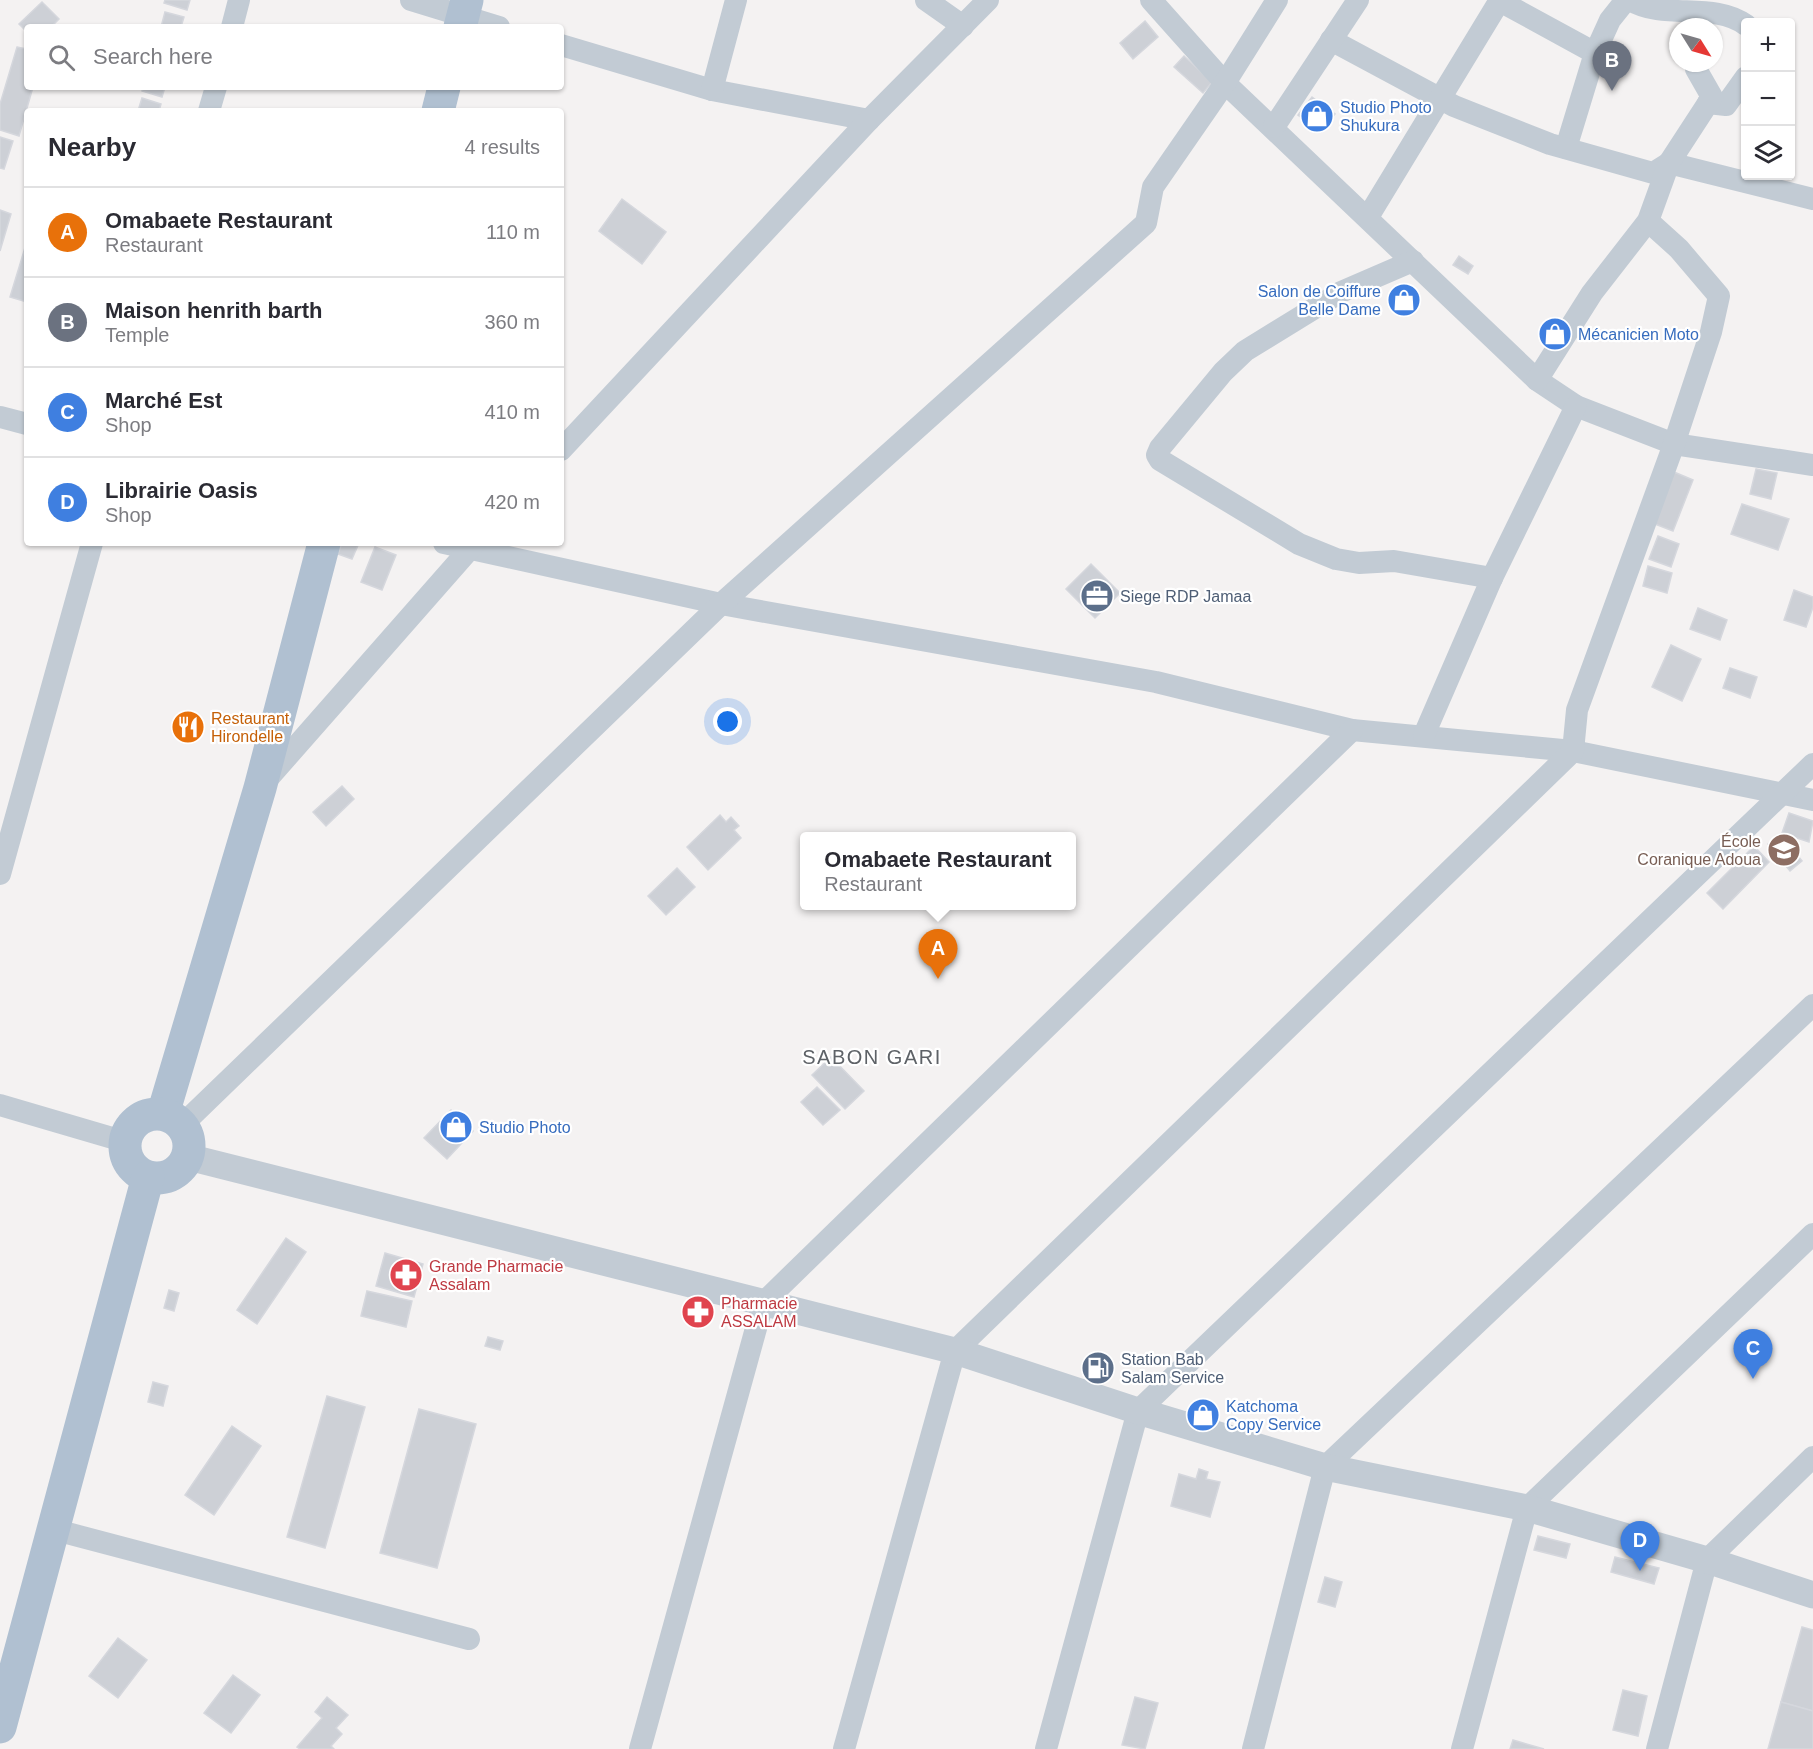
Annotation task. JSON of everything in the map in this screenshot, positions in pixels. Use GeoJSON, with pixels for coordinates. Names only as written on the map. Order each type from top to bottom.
{"type":"FeatureCollection","features":[{"type":"Feature","properties":{"kind":"main road"},"geometry":{"type":"LineString","coordinates":[[439,108],[443,90]]}},
{"type":"Feature","properties":{"kind":"main road"},"geometry":{"type":"LineString","coordinates":[[172,1120],[323,546]]}},
{"type":"Feature","properties":{"kind":"main road"},"geometry":{"type":"LineString","coordinates":[[143,1117],[172,1120],[189,1140],[188,1157],[176,1172],[167,1177],[148,1177],[133,1167],[125,1151],[126,1142],[134,1123],[143,1117]]}},
{"type":"Feature","properties":{"kind":"main road"},"geometry":{"type":"LineString","coordinates":[[0,1727],[148,1177]]}},
{"type":"Feature","properties":{"kind":"street"},"geometry":{"type":"LineString","coordinates":[[233,24],[239,0]]}},
{"type":"Feature","properties":{"kind":"street"},"geometry":{"type":"LineString","coordinates":[[411,0],[464,14],[491,24]]}},
{"type":"Feature","properties":{"kind":"street"},"geometry":{"type":"LineString","coordinates":[[712,90],[736,0]]}},
{"type":"Feature","properties":{"kind":"street"},"geometry":{"type":"LineString","coordinates":[[926,0],[963,26]]}},
{"type":"Feature","properties":{"kind":"street"},"geometry":{"type":"LineString","coordinates":[[564,447],[870,120],[988,0]]}},
{"type":"Feature","properties":{"kind":"street"},"geometry":{"type":"LineString","coordinates":[[1151,0],[1225,83],[1274,127],[1537,380],[1576,406],[1674,444],[1813,465]]}},
{"type":"Feature","properties":{"kind":"street"},"geometry":{"type":"LineString","coordinates":[[172,1120],[721,604],[1146,223],[1153,187],[1225,83],[1277,0]]}},
{"type":"Feature","properties":{"kind":"street"},"geometry":{"type":"LineString","coordinates":[[1274,127],[1358,0]]}},
{"type":"Feature","properties":{"kind":"street"},"geometry":{"type":"LineString","coordinates":[[1368,217],[1499,0],[1595,53]]}},
{"type":"Feature","properties":{"kind":"street"},"geometry":{"type":"LineString","coordinates":[[1566,148],[1595,53],[1610,20],[1628,0],[1645,9],[1720,14],[1733,16],[1741,22]]}},
{"type":"Feature","properties":{"kind":"street"},"geometry":{"type":"LineString","coordinates":[[1331,40],[1440,99],[1539,140],[1653,173],[1669,163],[1813,199]]}},
{"type":"Feature","properties":{"kind":"street"},"geometry":{"type":"LineString","coordinates":[[564,46],[712,90],[870,120]]}},
{"type":"Feature","properties":{"kind":"street"},"geometry":{"type":"LineString","coordinates":[[1537,380],[1592,293],[1648,221],[1669,163],[1712,97],[1698,72]]}},
{"type":"Feature","properties":{"kind":"street"},"geometry":{"type":"LineString","coordinates":[[1708,103],[1726,105],[1741,84]]}},
{"type":"Feature","properties":{"kind":"street"},"geometry":{"type":"LineString","coordinates":[[210,108],[215,90]]}},
{"type":"Feature","properties":{"kind":"street"},"geometry":{"type":"LineString","coordinates":[[844,1749],[955,1351],[1573,752],[1577,710],[1674,444],[1711,333],[1719,296],[1679,249],[1648,221]]}},
{"type":"Feature","properties":{"kind":"street"},"geometry":{"type":"LineString","coordinates":[[1413,261],[1341,292],[1245,351],[1223,372],[1160,448],[1157,455],[1160,460],[1299,544],[1336,559],[1359,563],[1394,561],[1492,578]]}},
{"type":"Feature","properties":{"kind":"street"},"geometry":{"type":"LineString","coordinates":[[1424,735],[1492,578],[1576,406]]}},
{"type":"Feature","properties":{"kind":"street"},"geometry":{"type":"LineString","coordinates":[[0,417],[24,423]]}},
{"type":"Feature","properties":{"kind":"street"},"geometry":{"type":"LineString","coordinates":[[0,874],[91,546]]}},
{"type":"Feature","properties":{"kind":"street"},"geometry":{"type":"LineString","coordinates":[[260,788],[471,547],[721,604],[1156,682],[1353,730],[1424,735],[1573,752],[1813,800]]}},
{"type":"Feature","properties":{"kind":"street"},"geometry":{"type":"LineString","coordinates":[[640,1749],[762,1303],[1353,730]]}},
{"type":"Feature","properties":{"kind":"street"},"geometry":{"type":"LineString","coordinates":[[1046,1749],[1138,1411],[1813,764]]}},
{"type":"Feature","properties":{"kind":"street"},"geometry":{"type":"LineString","coordinates":[[1253,1749],[1325,1467],[1813,1005]]}},
{"type":"Feature","properties":{"kind":"street"},"geometry":{"type":"LineString","coordinates":[[0,1105],[126,1142]]}},
{"type":"Feature","properties":{"kind":"street"},"geometry":{"type":"LineString","coordinates":[[188,1157],[572,1252],[762,1303],[955,1351],[1138,1411],[1325,1467],[1527,1508],[1707,1560],[1813,1595]]}},
{"type":"Feature","properties":{"kind":"street"},"geometry":{"type":"LineString","coordinates":[[1462,1749],[1527,1508],[1813,1234]]}},
{"type":"Feature","properties":{"kind":"street"},"geometry":{"type":"LineString","coordinates":[[1657,1749],[1707,1560],[1813,1457]]}},
{"type":"Feature","properties":{"kind":"street"},"geometry":{"type":"LineString","coordinates":[[52,1530],[470,1639]]}},
{"type":"Feature","properties":{"kind":"building"},"geometry":{"type":"Polygon","coordinates":[[[165,0],[190,0],[187,10],[164,3],[165,0]]]}},
{"type":"Feature","properties":{"kind":"building"},"geometry":{"type":"Polygon","coordinates":[[[42,2],[59,19],[54,24],[24,24],[24,29],[19,24],[42,2]]]}},
{"type":"Feature","properties":{"kind":"building"},"geometry":{"type":"Polygon","coordinates":[[[165,12],[184,17],[182,24],[162,24],[165,12]]]}},
{"type":"Feature","properties":{"kind":"building"},"geometry":{"type":"Polygon","coordinates":[[[1145,21],[1158,37],[1133,59],[1120,43],[1145,21]]]}},
{"type":"Feature","properties":{"kind":"building"},"geometry":{"type":"Polygon","coordinates":[[[17,47],[24,48],[24,90],[32,90],[27,108],[24,108],[24,118],[19,136],[0,130],[0,104],[17,47]]]}},
{"type":"Feature","properties":{"kind":"building"},"geometry":{"type":"Polygon","coordinates":[[[1184,56],[1212,82],[1203,93],[1174,67],[1184,56]]]}},
{"type":"Feature","properties":{"kind":"building"},"geometry":{"type":"Polygon","coordinates":[[[142,90],[164,90],[162,97],[142,90]]]}},
{"type":"Feature","properties":{"kind":"building"},"geometry":{"type":"Polygon","coordinates":[[[1312,97],[1335,114],[1321,132],[1298,115],[1312,97]]]}},
{"type":"Feature","properties":{"kind":"building"},"geometry":{"type":"Polygon","coordinates":[[[142,98],[161,104],[160,108],[139,108],[142,98]]]}},
{"type":"Feature","properties":{"kind":"building"},"geometry":{"type":"Polygon","coordinates":[[[0,137],[13,141],[4,169],[0,168],[0,137]]]}},
{"type":"Feature","properties":{"kind":"building"},"geometry":{"type":"Polygon","coordinates":[[[622,199],[666,232],[642,264],[599,231],[622,199]]]}},
{"type":"Feature","properties":{"kind":"building"},"geometry":{"type":"Polygon","coordinates":[[[0,210],[11,214],[0,251],[0,210]]]}},
{"type":"Feature","properties":{"kind":"building"},"geometry":{"type":"Polygon","coordinates":[[[24,251],[24,301],[10,297],[24,251]]]}},
{"type":"Feature","properties":{"kind":"building"},"geometry":{"type":"Polygon","coordinates":[[[1459,256],[1473,266],[1468,274],[1453,265],[1459,256]]]}},
{"type":"Feature","properties":{"kind":"building"},"geometry":{"type":"Polygon","coordinates":[[[1398,287],[1411,293],[1405,308],[1391,302],[1398,287]]]}},
{"type":"Feature","properties":{"kind":"building"},"geometry":{"type":"Polygon","coordinates":[[[1756,469],[1777,473],[1771,499],[1750,494],[1756,469]]]}},
{"type":"Feature","properties":{"kind":"building"},"geometry":{"type":"Polygon","coordinates":[[[1674,472],[1693,480],[1673,531],[1655,524],[1674,472]]]}},
{"type":"Feature","properties":{"kind":"building"},"geometry":{"type":"Polygon","coordinates":[[[1742,504],[1789,519],[1778,550],[1731,534],[1742,504]]]}},
{"type":"Feature","properties":{"kind":"building"},"geometry":{"type":"Polygon","coordinates":[[[1658,536],[1679,544],[1671,567],[1649,559],[1658,536]]]}},
{"type":"Feature","properties":{"kind":"building"},"geometry":{"type":"Polygon","coordinates":[[[341,546],[358,546],[352,559],[338,554],[341,546]]]}},
{"type":"Feature","properties":{"kind":"building"},"geometry":{"type":"Polygon","coordinates":[[[375,547],[396,555],[382,590],[361,582],[375,547]]]}},
{"type":"Feature","properties":{"kind":"building"},"geometry":{"type":"Polygon","coordinates":[[[1091,564],[1120,593],[1095,618],[1066,589],[1091,564]]]}},
{"type":"Feature","properties":{"kind":"building"},"geometry":{"type":"Polygon","coordinates":[[[1648,566],[1672,573],[1667,593],[1643,586],[1648,566]]]}},
{"type":"Feature","properties":{"kind":"building"},"geometry":{"type":"Polygon","coordinates":[[[1794,590],[1813,597],[1813,607],[1806,627],[1784,620],[1794,590]]]}},
{"type":"Feature","properties":{"kind":"building"},"geometry":{"type":"Polygon","coordinates":[[[1698,608],[1727,620],[1720,640],[1690,629],[1698,608]]]}},
{"type":"Feature","properties":{"kind":"building"},"geometry":{"type":"Polygon","coordinates":[[[1671,645],[1701,659],[1682,701],[1652,687],[1671,645]]]}},
{"type":"Feature","properties":{"kind":"building"},"geometry":{"type":"Polygon","coordinates":[[[1730,668],[1757,677],[1750,698],[1723,688],[1730,668]]]}},
{"type":"Feature","properties":{"kind":"building"},"geometry":{"type":"Polygon","coordinates":[[[342,786],[354,799],[326,826],[313,812],[342,786]]]}},
{"type":"Feature","properties":{"kind":"building"},"geometry":{"type":"Polygon","coordinates":[[[1789,813],[1813,821],[1809,842],[1782,833],[1789,813]]]}},
{"type":"Feature","properties":{"kind":"building"},"geometry":{"type":"Polygon","coordinates":[[[720,815],[726,822],[731,817],[739,826],[734,830],[741,838],[708,870],[687,847],[720,815]]]}},
{"type":"Feature","properties":{"kind":"building"},"geometry":{"type":"Polygon","coordinates":[[[1780,834],[1802,861],[1790,871],[1768,844],[1780,834]]]}},
{"type":"Feature","properties":{"kind":"building"},"geometry":{"type":"Polygon","coordinates":[[[1754,846],[1769,862],[1723,909],[1707,893],[1754,846]]]}},
{"type":"Feature","properties":{"kind":"building"},"geometry":{"type":"Polygon","coordinates":[[[677,868],[695,887],[666,915],[648,896],[677,868]]]}},
{"type":"Feature","properties":{"kind":"building"},"geometry":{"type":"Polygon","coordinates":[[[831,1057],[864,1091],[845,1109],[812,1075],[831,1057]]]}},
{"type":"Feature","properties":{"kind":"building"},"geometry":{"type":"Polygon","coordinates":[[[817,1087],[840,1110],[823,1125],[801,1102],[817,1087]]]}},
{"type":"Feature","properties":{"kind":"building"},"geometry":{"type":"Polygon","coordinates":[[[451,1110],[473,1131],[447,1159],[424,1138],[451,1110]]]}},
{"type":"Feature","properties":{"kind":"building"},"geometry":{"type":"Polygon","coordinates":[[[286,1238],[306,1252],[257,1324],[237,1310],[286,1238]]]}},
{"type":"Feature","properties":{"kind":"building"},"geometry":{"type":"Polygon","coordinates":[[[385,1253],[423,1264],[414,1297],[376,1286],[385,1253]]]}},
{"type":"Feature","properties":{"kind":"building"},"geometry":{"type":"Polygon","coordinates":[[[169,1290],[179,1293],[174,1311],[164,1308],[169,1290]]]}},
{"type":"Feature","properties":{"kind":"building"},"geometry":{"type":"Polygon","coordinates":[[[367,1291],[412,1301],[406,1327],[361,1316],[367,1291]]]}},
{"type":"Feature","properties":{"kind":"building"},"geometry":{"type":"Polygon","coordinates":[[[488,1337],[503,1341],[500,1350],[485,1346],[488,1337]]]}},
{"type":"Feature","properties":{"kind":"building"},"geometry":{"type":"Polygon","coordinates":[[[153,1382],[168,1386],[163,1406],[148,1402],[153,1382]]]}},
{"type":"Feature","properties":{"kind":"building"},"geometry":{"type":"Polygon","coordinates":[[[327,1396],[365,1407],[325,1548],[287,1537],[327,1396]]]}},
{"type":"Feature","properties":{"kind":"building"},"geometry":{"type":"Polygon","coordinates":[[[419,1409],[476,1424],[437,1568],[380,1553],[419,1409]]]}},
{"type":"Feature","properties":{"kind":"building"},"geometry":{"type":"Polygon","coordinates":[[[232,1426],[261,1446],[214,1515],[185,1495],[232,1426]]]}},
{"type":"Feature","properties":{"kind":"building"},"geometry":{"type":"Polygon","coordinates":[[[1199,1469],[1208,1472],[1206,1479],[1220,1482],[1210,1517],[1171,1506],[1179,1474],[1196,1479],[1199,1469]]]}},
{"type":"Feature","properties":{"kind":"building"},"geometry":{"type":"Polygon","coordinates":[[[1538,1536],[1570,1544],[1566,1558],[1534,1550],[1538,1536]]]}},
{"type":"Feature","properties":{"kind":"building"},"geometry":{"type":"Polygon","coordinates":[[[1615,1557],[1659,1568],[1654,1584],[1611,1572],[1615,1557]]]}},
{"type":"Feature","properties":{"kind":"building"},"geometry":{"type":"Polygon","coordinates":[[[1325,1577],[1342,1582],[1335,1607],[1318,1602],[1325,1577]]]}},
{"type":"Feature","properties":{"kind":"building"},"geometry":{"type":"Polygon","coordinates":[[[1802,1627],[1813,1630],[1813,1711],[1781,1702],[1802,1627]]]}},
{"type":"Feature","properties":{"kind":"building"},"geometry":{"type":"Polygon","coordinates":[[[118,1638],[147,1660],[118,1698],[89,1676],[118,1638]]]}},
{"type":"Feature","properties":{"kind":"building"},"geometry":{"type":"Polygon","coordinates":[[[233,1675],[260,1695],[231,1733],[204,1713],[233,1675]]]}},
{"type":"Feature","properties":{"kind":"building"},"geometry":{"type":"Polygon","coordinates":[[[1623,1690],[1647,1696],[1638,1736],[1613,1730],[1623,1690]]]}},
{"type":"Feature","properties":{"kind":"building"},"geometry":{"type":"Polygon","coordinates":[[[327,1697],[348,1715],[336,1728],[342,1734],[331,1746],[334,1749],[300,1749],[297,1747],[322,1718],[315,1712],[327,1697]]]}},
{"type":"Feature","properties":{"kind":"building"},"geometry":{"type":"Polygon","coordinates":[[[1135,1697],[1158,1703],[1145,1749],[1122,1745],[1135,1697]]]}},
{"type":"Feature","properties":{"kind":"building"},"geometry":{"type":"Polygon","coordinates":[[[1781,1702],[1813,1711],[1813,1749],[1768,1749],[1781,1702]]]}},
{"type":"Feature","properties":{"kind":"building"},"geometry":{"type":"Polygon","coordinates":[[[1513,1740],[1544,1749],[1510,1749],[1513,1740]]]}},
{"type":"Feature","properties":{"kind":"place","name":"Maison henrith barth"},"geometry":{"type":"Point","coordinates":[1612,91]}},
{"type":"Feature","properties":{"kind":"place","name":"Studio Photo Shukura"},"geometry":{"type":"Point","coordinates":[1317,116]}},
{"type":"Feature","properties":{"kind":"place","name":"Salon de Coiffure Belle Dame"},"geometry":{"type":"Point","coordinates":[1404,300]}},
{"type":"Feature","properties":{"kind":"place","name":"Mécanicien Moto"},"geometry":{"type":"Point","coordinates":[1555,334]}},
{"type":"Feature","properties":{"kind":"place","name":"Siege RDP Jamaa"},"geometry":{"type":"Point","coordinates":[1097,596]}},
{"type":"Feature","properties":{"kind":"place","name":"Restaurant Hirondelle"},"geometry":{"type":"Point","coordinates":[188,727]}},
{"type":"Feature","properties":{"kind":"place","name":"École Coranique Adoua"},"geometry":{"type":"Point","coordinates":[1784,850]}},
{"type":"Feature","properties":{"kind":"place","name":"Omabaete Restaurant"},"geometry":{"type":"Point","coordinates":[938,979]}},
{"type":"Feature","properties":{"kind":"place","name":"Studio Photo"},"geometry":{"type":"Point","coordinates":[456,1127]}},
{"type":"Feature","properties":{"kind":"place","name":"Grande Pharmacie Assalam"},"geometry":{"type":"Point","coordinates":[406,1275]}},
{"type":"Feature","properties":{"kind":"place","name":"Pharmacie ASSALAM"},"geometry":{"type":"Point","coordinates":[698,1312]}},
{"type":"Feature","properties":{"kind":"place","name":"Station Bab Salam Service"},"geometry":{"type":"Point","coordinates":[1098,1368]}},
{"type":"Feature","properties":{"kind":"place","name":"Marché Est"},"geometry":{"type":"Point","coordinates":[1753,1379]}},
{"type":"Feature","properties":{"kind":"place","name":"Katchoma Copy Service"},"geometry":{"type":"Point","coordinates":[1203,1415]}},
{"type":"Feature","properties":{"kind":"place","name":"Librairie Oasis"},"geometry":{"type":"Point","coordinates":[1640,1571]}},
{"type":"Feature","properties":{"kind":"district","name":"SABON GARI"},"geometry":{"type":"Point","coordinates":[872,1057]}}]}
